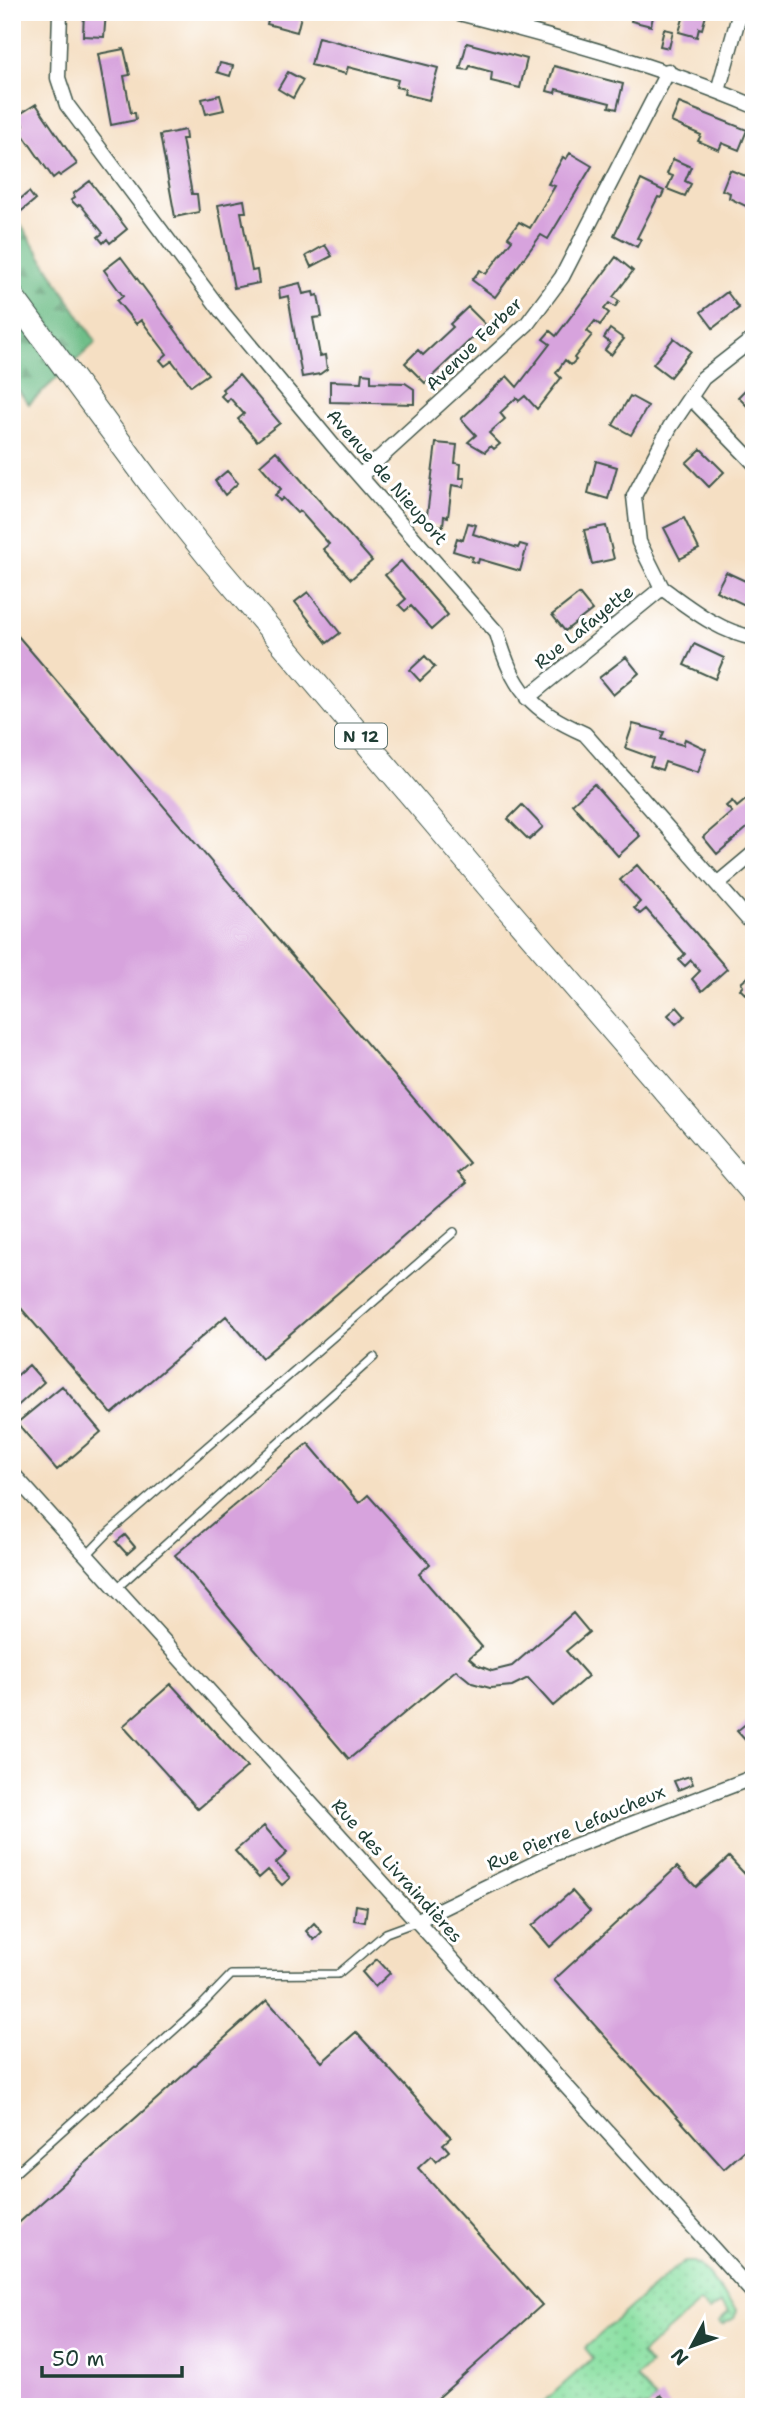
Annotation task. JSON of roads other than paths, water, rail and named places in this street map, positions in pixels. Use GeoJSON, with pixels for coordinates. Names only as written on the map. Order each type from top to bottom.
{"type":"FeatureCollection","features":[{"type":"Feature","properties":{"kind":"main road","name":"N 12"},"geometry":{"type":"LineString","coordinates":[[12,296],[156,491],[208,556],[492,892],[754,1194]]}},
{"type":"Feature","properties":{"kind":"street","name":"Avenue de Nieuport"},"geometry":{"type":"LineString","coordinates":[[60,12],[58,78],[67,106],[222,312],[497,633],[515,681],[527,698],[558,722],[585,734],[754,926]]}},
{"type":"Feature","properties":{"kind":"street"},"geometry":{"type":"LineString","coordinates":[[455,12],[668,71],[754,106]]}},
{"type":"Feature","properties":{"kind":"street"},"geometry":{"type":"LineString","coordinates":[[525,12],[525,30]]}},
{"type":"Feature","properties":{"kind":"street"},"geometry":{"type":"LineString","coordinates":[[718,91],[740,12]]}},
{"type":"Feature","properties":{"kind":"street","name":"Avenue Ferber"},"geometry":{"type":"LineString","coordinates":[[360,476],[527,324],[562,277],[668,71]]}},
{"type":"Feature","properties":{"kind":"street","name":"Rue Lafayette"},"geometry":{"type":"LineString","coordinates":[[527,698],[662,588],[639,542],[634,496],[670,427],[703,378],[754,338]]}},
{"type":"Feature","properties":{"kind":"street"},"geometry":{"type":"LineString","coordinates":[[690,397],[754,463]]}},
{"type":"Feature","properties":{"kind":"street"},"geometry":{"type":"LineString","coordinates":[[662,588],[697,614],[736,635],[754,638]]}},
{"type":"Feature","properties":{"kind":"street"},"geometry":{"type":"LineString","coordinates":[[717,884],[754,853]]}},
{"type":"Feature","properties":{"kind":"street","name":"Rue des Livraindières"},"geometry":{"type":"LineString","coordinates":[[12,1473],[754,2294]]}},
{"type":"Feature","properties":{"kind":"street","name":"Rue Pierre Lefaucheux"},"geometry":{"type":"LineString","coordinates":[[416,1921],[556,1853],[754,1777]]}},
{"type":"Feature","properties":{"kind":"lane"},"geometry":{"type":"LineString","coordinates":[[86,1555],[110,1531],[454,1232]]}},
{"type":"Feature","properties":{"kind":"lane"},"geometry":{"type":"LineString","coordinates":[[117,1589],[374,1357]]}},
{"type":"Feature","properties":{"kind":"lane"},"geometry":{"type":"LineString","coordinates":[[12,2176],[203,2004],[231,1975],[338,1974],[382,1936],[416,1921]]}}]}
